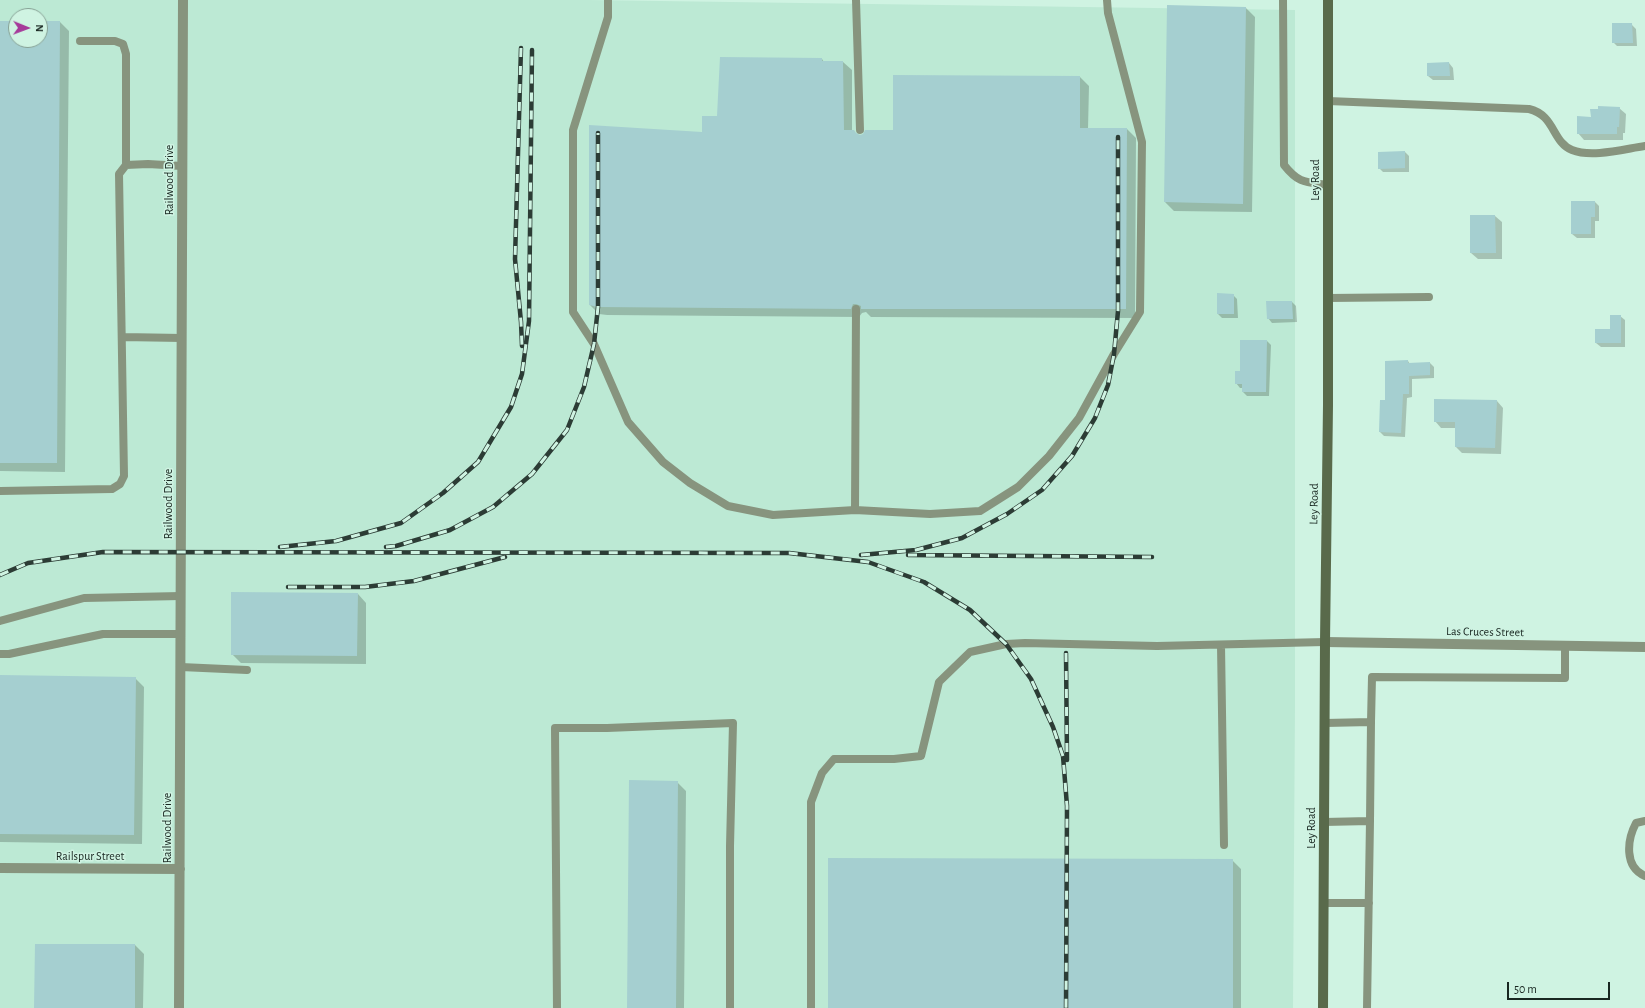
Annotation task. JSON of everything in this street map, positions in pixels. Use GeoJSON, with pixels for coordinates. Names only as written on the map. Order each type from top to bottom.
{"type":"FeatureCollection","features":[{"type":"Feature","properties":{"kind":"main road","name":"Ley Road"},"geometry":{"type":"LineString","coordinates":[[1323,1008],[1328,298],[1328,0]]}},
{"type":"Feature","properties":{"kind":"street","name":"Railwood Drive"},"geometry":{"type":"LineString","coordinates":[[180,1008],[183,0]]}},
{"type":"Feature","properties":{"kind":"street","name":"Las Cruces Street"},"geometry":{"type":"LineString","coordinates":[[1325,642],[1645,647]]}},
{"type":"Feature","properties":{"kind":"street","name":"Railspur Street"},"geometry":{"type":"LineString","coordinates":[[0,868],[180,869]]}},
{"type":"Feature","properties":{"kind":"lane"},"geometry":{"type":"LineString","coordinates":[[608,0],[608,17],[573,130],[573,312],[594,344],[628,422],[663,462],[690,483],[728,506],[773,515],[855,510],[930,514],[980,511],[1018,487],[1049,456],[1078,418],[1140,312],[1142,142],[1108,13],[1108,0]]}},
{"type":"Feature","properties":{"kind":"lane"},"geometry":{"type":"LineString","coordinates":[[856,0],[860,130]]}},
{"type":"Feature","properties":{"kind":"lane"},"geometry":{"type":"LineString","coordinates":[[1283,0],[1284,165],[1294,177],[1307,182],[1328,185]]}},
{"type":"Feature","properties":{"kind":"lane"},"geometry":{"type":"LineString","coordinates":[[0,491],[112,489],[120,484],[124,476],[119,174],[126,165],[126,54],[124,44],[115,41],[80,41]]}},
{"type":"Feature","properties":{"kind":"lane"},"geometry":{"type":"LineString","coordinates":[[1328,101],[1529,109],[1538,111],[1549,121],[1559,140],[1571,150],[1588,154],[1645,146]]}},
{"type":"Feature","properties":{"kind":"lane"},"geometry":{"type":"LineString","coordinates":[[126,165],[150,164],[182,166]]}},
{"type":"Feature","properties":{"kind":"lane"},"geometry":{"type":"LineString","coordinates":[[1328,298],[1429,297]]}},
{"type":"Feature","properties":{"kind":"lane"},"geometry":{"type":"LineString","coordinates":[[855,510],[856,309]]}},
{"type":"Feature","properties":{"kind":"lane"},"geometry":{"type":"LineString","coordinates":[[122,337],[182,338]]}},
{"type":"Feature","properties":{"kind":"lane"},"geometry":{"type":"LineString","coordinates":[[0,621],[84,598],[181,596]]}},
{"type":"Feature","properties":{"kind":"lane"},"geometry":{"type":"LineString","coordinates":[[0,654],[103,634],[181,634]]}},
{"type":"Feature","properties":{"kind":"lane"},"geometry":{"type":"LineString","coordinates":[[811,1008],[811,802],[822,773],[834,759],[894,759],[921,756],[939,682],[970,652],[1006,644],[1025,643],[1157,646],[1325,642]]}},
{"type":"Feature","properties":{"kind":"lane"},"geometry":{"type":"LineString","coordinates":[[1221,645],[1224,845]]}},
{"type":"Feature","properties":{"kind":"lane"},"geometry":{"type":"LineString","coordinates":[[1367,1008],[1372,677],[1565,678],[1565,646]]}},
{"type":"Feature","properties":{"kind":"lane"},"geometry":{"type":"LineString","coordinates":[[181,667],[246,670]]}},
{"type":"Feature","properties":{"kind":"lane"},"geometry":{"type":"LineString","coordinates":[[557,1008],[555,728],[607,728],[733,722],[730,846],[730,1008]]}},
{"type":"Feature","properties":{"kind":"lane"},"geometry":{"type":"LineString","coordinates":[[1325,723],[1371,722]]}},
{"type":"Feature","properties":{"kind":"lane"},"geometry":{"type":"LineString","coordinates":[[1324,822],[1370,821]]}},
{"type":"Feature","properties":{"kind":"lane"},"geometry":{"type":"LineString","coordinates":[[1645,821],[1636,823],[1631,832],[1629,843],[1631,863],[1634,869],[1645,876]]}},
{"type":"Feature","properties":{"kind":"lane"},"geometry":{"type":"LineString","coordinates":[[1324,903],[1369,903]]}},
{"type":"Feature","properties":{"kind":"shaded area"},"geometry":{"type":"Polygon","coordinates":[[[0,0],[589,0],[1295,10],[1295,706],[1293,1008],[0,1008],[0,0]]]}},
{"type":"Feature","properties":{"kind":"building"},"geometry":{"type":"Polygon","coordinates":[[[1167,5],[1246,7],[1243,204],[1164,202],[1167,5]]]}},
{"type":"Feature","properties":{"kind":"building"},"geometry":{"type":"Polygon","coordinates":[[[0,21],[8,21],[8,48],[48,48],[48,21],[60,21],[57,463],[0,463],[0,21]]]}},
{"type":"Feature","properties":{"kind":"building"},"geometry":{"type":"Polygon","coordinates":[[[1612,23],[1632,23],[1633,43],[1612,43],[1612,23]]]}},
{"type":"Feature","properties":{"kind":"building"},"geometry":{"type":"Polygon","coordinates":[[[720,57],[822,58],[822,61],[843,61],[844,130],[854,130],[860,135],[863,134],[865,130],[893,130],[893,75],[1080,76],[1080,128],[1127,128],[1126,309],[861,309],[861,306],[856,304],[853,304],[851,309],[598,307],[589,305],[589,125],[702,132],[702,116],[717,116],[720,57]]]}},
{"type":"Feature","properties":{"kind":"building"},"geometry":{"type":"Polygon","coordinates":[[[1449,62],[1450,76],[1427,76],[1427,63],[1449,62]]]}},
{"type":"Feature","properties":{"kind":"building"},"geometry":{"type":"Polygon","coordinates":[[[1598,106],[1620,107],[1619,127],[1617,127],[1617,134],[1577,134],[1577,116],[1591,117],[1590,109],[1598,109],[1598,106]]]}},
{"type":"Feature","properties":{"kind":"building"},"geometry":{"type":"Polygon","coordinates":[[[1405,151],[1405,168],[1378,169],[1378,152],[1405,151]]]}},
{"type":"Feature","properties":{"kind":"building"},"geometry":{"type":"Polygon","coordinates":[[[1571,201],[1595,201],[1595,217],[1591,217],[1591,234],[1571,234],[1571,201]]]}},
{"type":"Feature","properties":{"kind":"building"},"geometry":{"type":"Polygon","coordinates":[[[1470,215],[1495,215],[1496,253],[1470,253],[1470,215]]]}},
{"type":"Feature","properties":{"kind":"building"},"geometry":{"type":"Polygon","coordinates":[[[1217,293],[1234,294],[1234,314],[1217,314],[1217,293]]]}},
{"type":"Feature","properties":{"kind":"building"},"geometry":{"type":"Polygon","coordinates":[[[1266,301],[1292,301],[1293,319],[1267,319],[1266,301]]]}},
{"type":"Feature","properties":{"kind":"building"},"geometry":{"type":"Polygon","coordinates":[[[1610,315],[1621,315],[1621,343],[1595,343],[1595,329],[1610,329],[1610,315]]]}},
{"type":"Feature","properties":{"kind":"building"},"geometry":{"type":"Polygon","coordinates":[[[1240,340],[1267,340],[1266,392],[1242,392],[1242,384],[1235,384],[1235,371],[1240,371],[1240,340]]]}},
{"type":"Feature","properties":{"kind":"building"},"geometry":{"type":"Polygon","coordinates":[[[1408,360],[1408,363],[1430,362],[1430,375],[1409,376],[1409,394],[1403,394],[1401,433],[1379,432],[1380,400],[1385,400],[1385,361],[1408,360]]]}},
{"type":"Feature","properties":{"kind":"building"},"geometry":{"type":"Polygon","coordinates":[[[1434,399],[1497,400],[1495,448],[1455,447],[1455,422],[1434,422],[1434,399]]]}},
{"type":"Feature","properties":{"kind":"building"},"geometry":{"type":"Polygon","coordinates":[[[231,592],[358,593],[357,656],[231,655],[231,592]]]}},
{"type":"Feature","properties":{"kind":"building"},"geometry":{"type":"Polygon","coordinates":[[[0,675],[136,677],[134,835],[0,834],[0,675]]]}},
{"type":"Feature","properties":{"kind":"building"},"geometry":{"type":"Polygon","coordinates":[[[629,780],[678,781],[676,1008],[627,1008],[629,780]]]}},
{"type":"Feature","properties":{"kind":"building"},"geometry":{"type":"Polygon","coordinates":[[[828,858],[1233,859],[1233,1008],[828,1008],[828,858]]]}},
{"type":"Feature","properties":{"kind":"building"},"geometry":{"type":"Polygon","coordinates":[[[35,944],[135,944],[135,1008],[34,1008],[35,944]]]}},
{"type":"Feature","properties":{"kind":"railway"},"geometry":{"type":"LineString","coordinates":[[521,48],[515,259],[522,346]]}},
{"type":"Feature","properties":{"kind":"railway"},"geometry":{"type":"LineString","coordinates":[[280,547],[336,541],[401,523],[443,493],[478,462],[511,407],[522,374],[529,321],[532,50]]}},
{"type":"Feature","properties":{"kind":"railway"},"geometry":{"type":"LineString","coordinates":[[386,547],[396,546],[450,530],[493,507],[532,474],[567,430],[584,387],[594,344],[598,307],[598,133]]}},
{"type":"Feature","properties":{"kind":"railway"},"geometry":{"type":"LineString","coordinates":[[861,555],[916,550],[962,538],[1007,514],[1042,490],[1072,456],[1095,418],[1108,385],[1114,354],[1118,311],[1118,137]]}},
{"type":"Feature","properties":{"kind":"railway"},"geometry":{"type":"LineString","coordinates":[[0,575],[28,563],[103,552],[789,553],[868,562],[924,582],[970,610],[1006,644],[1031,679],[1053,727],[1063,756],[1067,806],[1066,1008]]}},
{"type":"Feature","properties":{"kind":"railway"},"geometry":{"type":"LineString","coordinates":[[908,555],[1152,557]]}},
{"type":"Feature","properties":{"kind":"railway"},"geometry":{"type":"LineString","coordinates":[[288,587],[365,587],[414,581],[505,557]]}},
{"type":"Feature","properties":{"kind":"railway"},"geometry":{"type":"LineString","coordinates":[[1066,653],[1067,760]]}}]}
